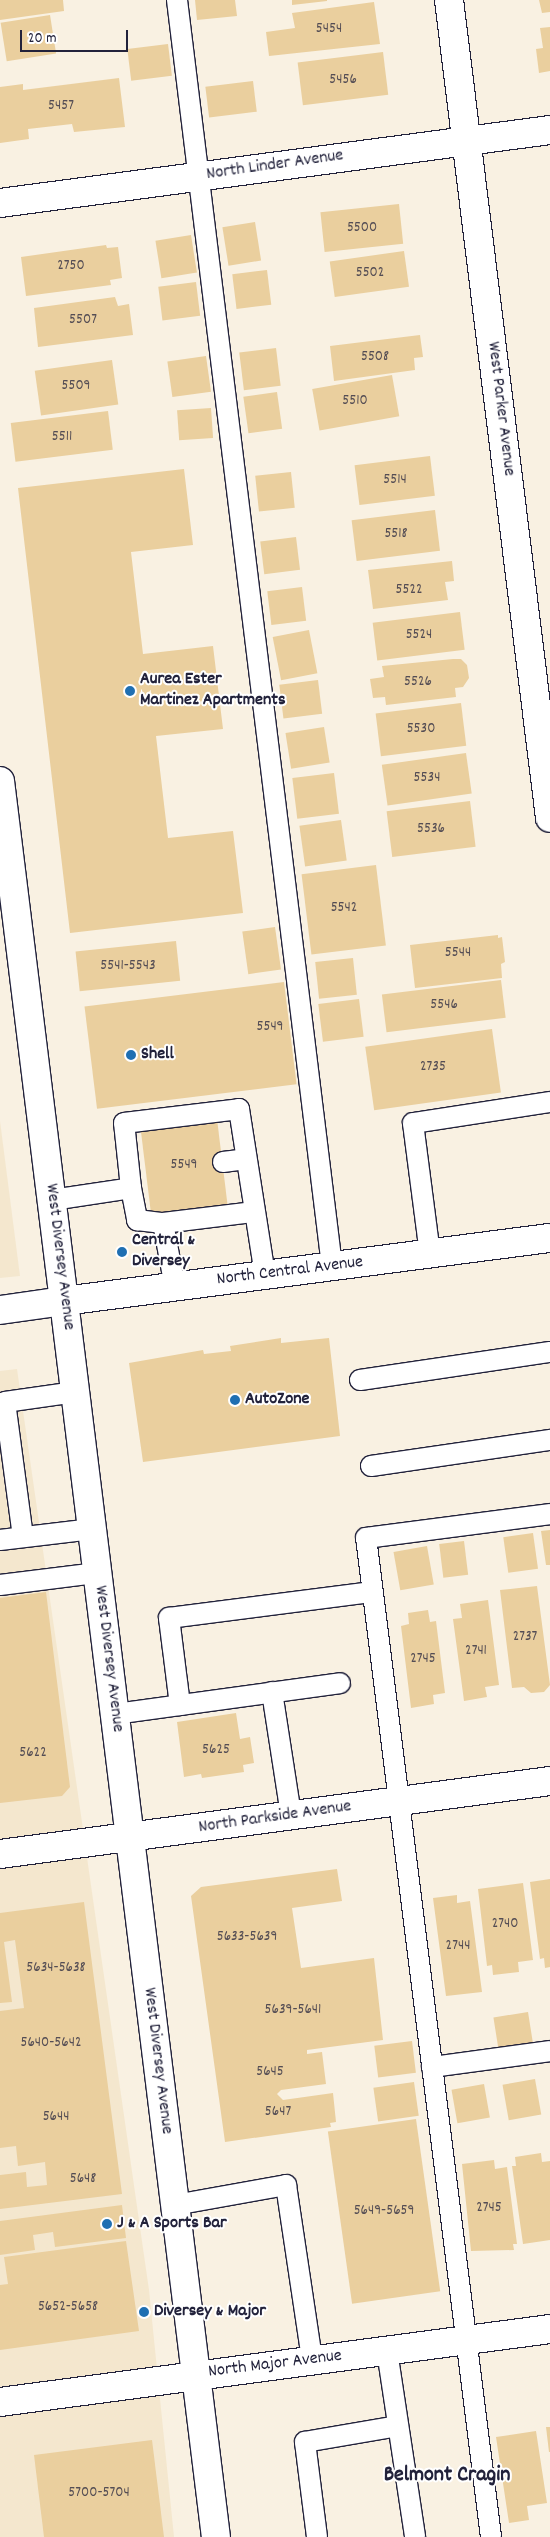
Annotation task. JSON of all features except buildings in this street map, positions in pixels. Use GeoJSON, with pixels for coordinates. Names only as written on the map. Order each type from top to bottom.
{"type":"FeatureCollection","features":[{"type":"Feature","properties":{"kind":"street","name":"West Parker Avenue"},"geometry":{"type":"LineString","coordinates":[[449,0],[550,818]]}},
{"type":"Feature","properties":{"kind":"street","name":"North Linder Avenue"},"geometry":{"type":"LineString","coordinates":[[0,203],[550,130]]}},
{"type":"Feature","properties":{"kind":"street","name":"West Diversey Avenue"},"geometry":{"type":"LineString","coordinates":[[0,781],[216,2537]]}},
{"type":"Feature","properties":{"kind":"street","name":"North Central Avenue"},"geometry":{"type":"LineString","coordinates":[[0,1310],[550,1238]]}},
{"type":"Feature","properties":{"kind":"street","name":"North Parkside Avenue"},"geometry":{"type":"LineString","coordinates":[[0,1854],[550,1781]]}},
{"type":"Feature","properties":{"kind":"street","name":"North Major Avenue"},"geometry":{"type":"LineString","coordinates":[[0,2402],[550,2329]]}},
{"type":"Feature","properties":{"kind":"lane"},"geometry":{"type":"LineString","coordinates":[[177,0],[332,1266]]}},
{"type":"Feature","properties":{"kind":"lane"},"geometry":{"type":"LineString","coordinates":[[430,1254],[413,1123],[550,1102]]}},
{"type":"Feature","properties":{"kind":"lane"},"geometry":{"type":"LineString","coordinates":[[254,1212],[164,1224],[137,1220],[136,1177],[124,1123],[239,1110],[264,1275]]}},
{"type":"Feature","properties":{"kind":"lane"},"geometry":{"type":"LineString","coordinates":[[222,1162],[246,1159]]}},
{"type":"Feature","properties":{"kind":"lane"},"geometry":{"type":"LineString","coordinates":[[52,1200],[136,1177]]}},
{"type":"Feature","properties":{"kind":"lane"},"geometry":{"type":"LineString","coordinates":[[164,1224],[175,1287]]}},
{"type":"Feature","properties":{"kind":"lane"},"geometry":{"type":"LineString","coordinates":[[360,1380],[550,1352]]}},
{"type":"Feature","properties":{"kind":"lane"},"geometry":{"type":"LineString","coordinates":[[23,1537],[3,1403],[75,1392]]}},
{"type":"Feature","properties":{"kind":"lane"},"geometry":{"type":"LineString","coordinates":[[371,1466],[550,1440]]}},
{"type":"Feature","properties":{"kind":"lane"},"geometry":{"type":"LineString","coordinates":[[491,2537],[366,1538],[550,1514]]}},
{"type":"Feature","properties":{"kind":"lane"},"geometry":{"type":"LineString","coordinates":[[0,1540],[92,1529]]}},
{"type":"Feature","properties":{"kind":"lane"},"geometry":{"type":"LineString","coordinates":[[0,1585],[97,1573]]}},
{"type":"Feature","properties":{"kind":"lane"},"geometry":{"type":"LineString","coordinates":[[180,1704],[170,1618],[372,1592]]}},
{"type":"Feature","properties":{"kind":"lane"},"geometry":{"type":"LineString","coordinates":[[115,1714],[340,1683]]}},
{"type":"Feature","properties":{"kind":"lane"},"geometry":{"type":"LineString","coordinates":[[272,1692],[291,1816]]}},
{"type":"Feature","properties":{"kind":"lane"},"geometry":{"type":"LineString","coordinates":[[432,2067],[550,2051]]}},
{"type":"Feature","properties":{"kind":"lane"},"geometry":{"type":"LineString","coordinates":[[175,2205],[286,2185],[312,2360]]}},
{"type":"Feature","properties":{"kind":"lane"},"geometry":{"type":"LineString","coordinates":[[387,2351],[414,2537]]}},
{"type":"Feature","properties":{"kind":"lane"},"geometry":{"type":"LineString","coordinates":[[316,2537],[305,2442],[398,2426]]}},
{"type":"Feature","properties":{"kind":"shaded area"},"geometry":{"type":"Polygon","coordinates":[[[0,1121],[20,1276],[0,1278],[0,1121]]]}},
{"type":"Feature","properties":{"kind":"shaded area"},"geometry":{"type":"Polygon","coordinates":[[[17,1369],[149,2290],[174,2537],[0,2537],[0,1371],[17,1369]]]}},
{"type":"Feature","properties":{"kind":"place","name":"Aurea Ester Martinez Apartments"},"geometry":{"type":"Point","coordinates":[130,691]}},
{"type":"Feature","properties":{"kind":"place","name":"Shell"},"geometry":{"type":"Point","coordinates":[131,1055]}},
{"type":"Feature","properties":{"kind":"place","name":"Central & Diversey"},"geometry":{"type":"Point","coordinates":[122,1252]}},
{"type":"Feature","properties":{"kind":"place","name":"AutoZone"},"geometry":{"type":"Point","coordinates":[235,1400]}},
{"type":"Feature","properties":{"kind":"place","name":"J & A Sports Bar"},"geometry":{"type":"Point","coordinates":[107,2224]}},
{"type":"Feature","properties":{"kind":"place","name":"Diversey & Major"},"geometry":{"type":"Point","coordinates":[144,2312]}},
{"type":"Feature","properties":{"kind":"district","name":"Belmont Cragin"},"geometry":{"type":"Point","coordinates":[447,2476]}}]}
